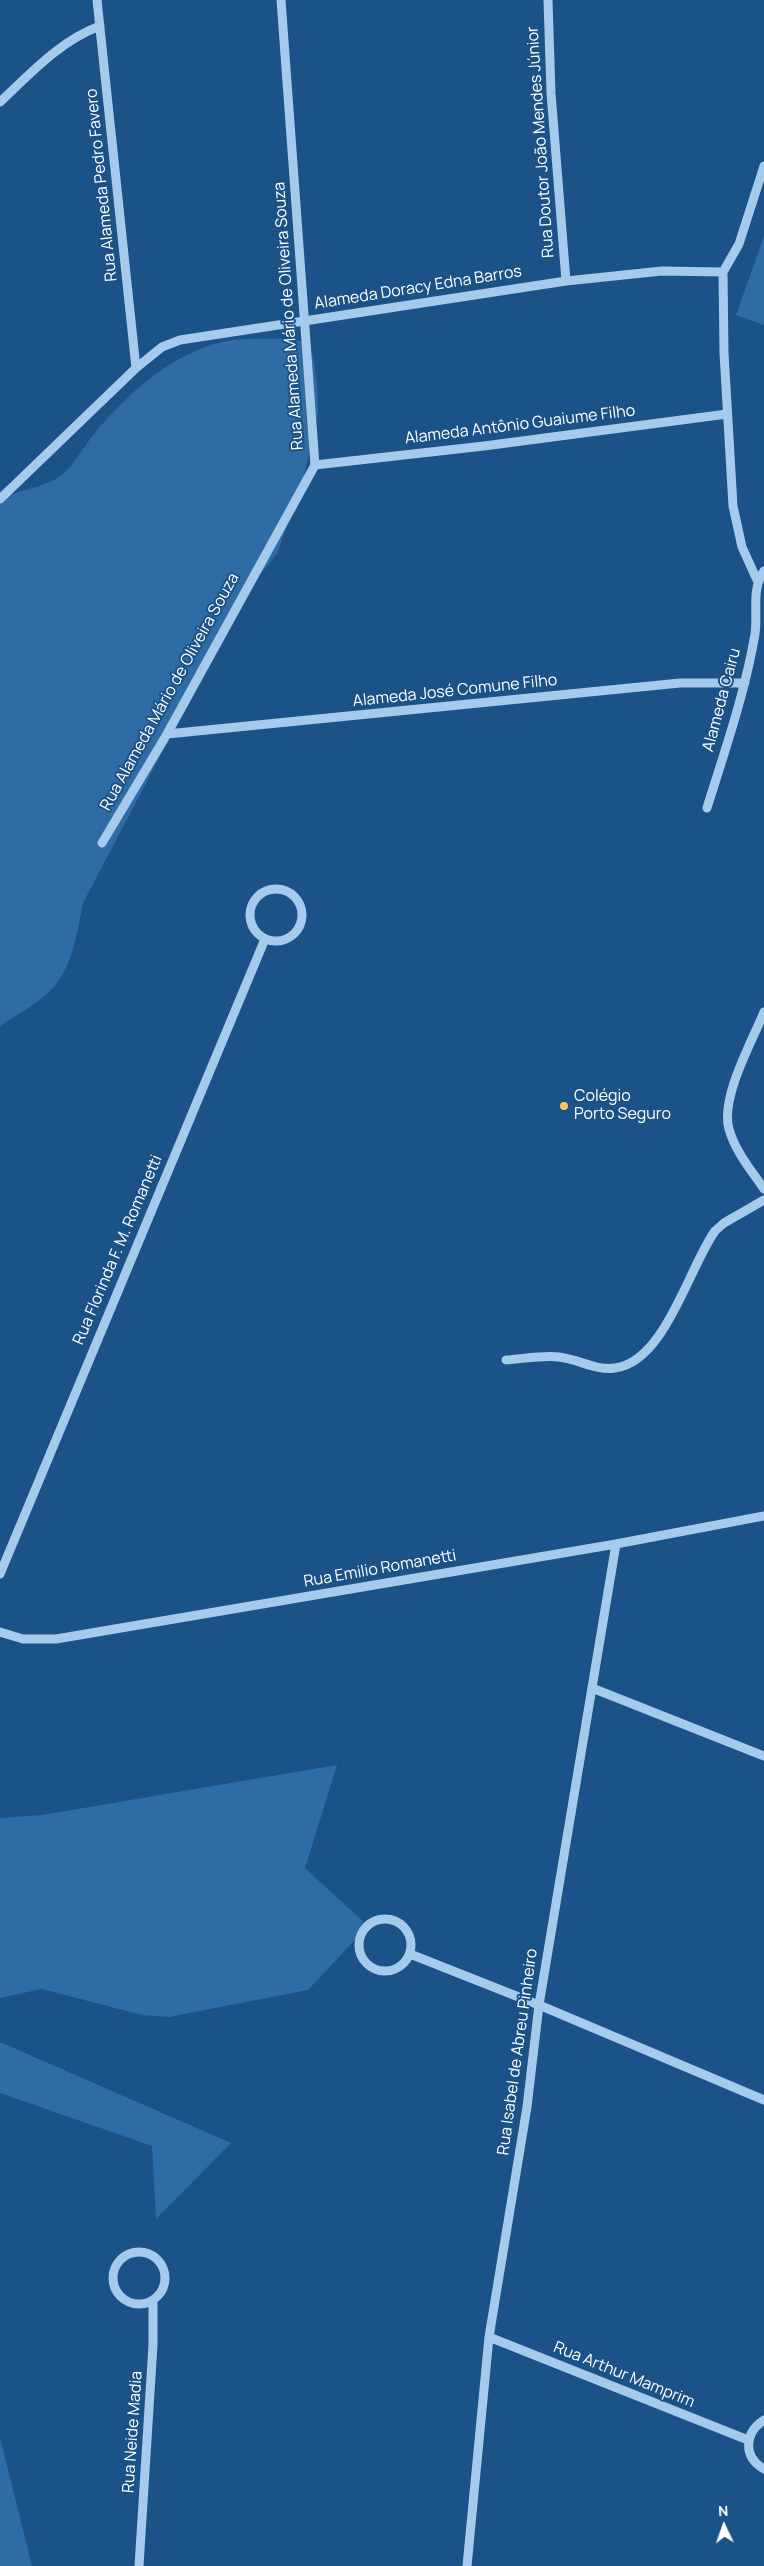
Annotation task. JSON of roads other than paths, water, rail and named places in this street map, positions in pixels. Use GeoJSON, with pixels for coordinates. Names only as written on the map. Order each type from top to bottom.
{"type":"FeatureCollection","features":[{"type":"Feature","properties":{"kind":"street","name":"Rua Alameda Pedro Favero"},"geometry":{"type":"LineString","coordinates":[[97,0],[136,368]]}},
{"type":"Feature","properties":{"kind":"street","name":"Rua Alameda Mário de Oliveira Souza"},"geometry":{"type":"LineString","coordinates":[[102,843],[167,734],[316,465],[281,0]]}},
{"type":"Feature","properties":{"kind":"street","name":"Rua Doutor João Mendes Júnior"},"geometry":{"type":"LineString","coordinates":[[548,0],[551,94],[566,281]]}},
{"type":"Feature","properties":{"kind":"street"},"geometry":{"type":"LineString","coordinates":[[0,102],[53,54],[75,38],[100,26]]}},
{"type":"Feature","properties":{"kind":"street"},"geometry":{"type":"LineString","coordinates":[[764,166],[739,244],[723,272],[732,506],[742,547],[757,580],[764,571]]}},
{"type":"Feature","properties":{"kind":"street","name":"Alameda Doracy Edna Barros"},"geometry":{"type":"LineString","coordinates":[[0,499],[136,368],[162,347],[180,340],[566,281],[662,271],[723,272]]}},
{"type":"Feature","properties":{"kind":"street","name":"Alameda Antônio Guaiume Filho"},"geometry":{"type":"LineString","coordinates":[[316,465],[484,446],[727,414]]}},
{"type":"Feature","properties":{"kind":"street","name":"Alameda Cairu"},"geometry":{"type":"LineString","coordinates":[[707,808],[746,683],[755,632],[757,580]]}},
{"type":"Feature","properties":{"kind":"street","name":"Alameda José Comune Filho"},"geometry":{"type":"LineString","coordinates":[[167,734],[680,683],[746,683]]}},
{"type":"Feature","properties":{"kind":"street"},"geometry":{"type":"LineString","coordinates":[[274,888],[291,893],[302,907],[303,915],[297,931],[282,941],[265,939],[252,927],[249,919],[253,902],[266,890],[274,888]]}},
{"type":"Feature","properties":{"kind":"street","name":"Rua Florinda F. M. Romanetti"},"geometry":{"type":"LineString","coordinates":[[0,1574],[265,939]]}},
{"type":"Feature","properties":{"kind":"street"},"geometry":{"type":"LineString","coordinates":[[764,1012],[739,1072],[726,1110],[732,1138],[764,1189]]}},
{"type":"Feature","properties":{"kind":"street"},"geometry":{"type":"LineString","coordinates":[[506,1360],[559,1357],[602,1368],[616,1368],[637,1361],[650,1348],[663,1328],[716,1231],[724,1223],[764,1200]]}},
{"type":"Feature","properties":{"kind":"street","name":"Rua Emilio Romanetti"},"geometry":{"type":"LineString","coordinates":[[0,1632],[23,1639],[56,1639],[616,1544],[764,1516]]}},
{"type":"Feature","properties":{"kind":"street","name":"Rua Isabel de Abreu Pinheiro"},"geometry":{"type":"LineString","coordinates":[[467,2566],[489,2337],[528,2107],[538,2005],[616,1544]]}},
{"type":"Feature","properties":{"kind":"street"},"geometry":{"type":"LineString","coordinates":[[592,1688],[764,1756]]}},
{"type":"Feature","properties":{"kind":"street"},"geometry":{"type":"LineString","coordinates":[[374,1920],[392,1920],[406,1929],[412,1946],[410,1954],[399,1968],[382,1972],[366,1964],[361,1957],[358,1940],[362,1932],[374,1920]]}},
{"type":"Feature","properties":{"kind":"street"},"geometry":{"type":"LineString","coordinates":[[410,1954],[538,2005],[764,2100]]}},
{"type":"Feature","properties":{"kind":"street","name":"Rua Neide Madia"},"geometry":{"type":"LineString","coordinates":[[139,2566],[153,2345],[153,2300],[164,2287],[164,2270],[160,2262],[146,2252],[129,2253],[121,2258],[112,2273],[112,2282],[120,2297],[136,2304],[153,2300]]}},
{"type":"Feature","properties":{"kind":"street","name":"Rua Arthur Mamprim"},"geometry":{"type":"LineString","coordinates":[[489,2337],[748,2440]]}},
{"type":"Feature","properties":{"kind":"street"},"geometry":{"type":"LineString","coordinates":[[764,2420],[751,2432],[748,2440],[751,2457],[764,2469]]}},
{"type":"Feature","properties":{"kind":"place","name":"Colégio Porto Seguro"},"geometry":{"type":"Point","coordinates":[564,1106]}}]}
